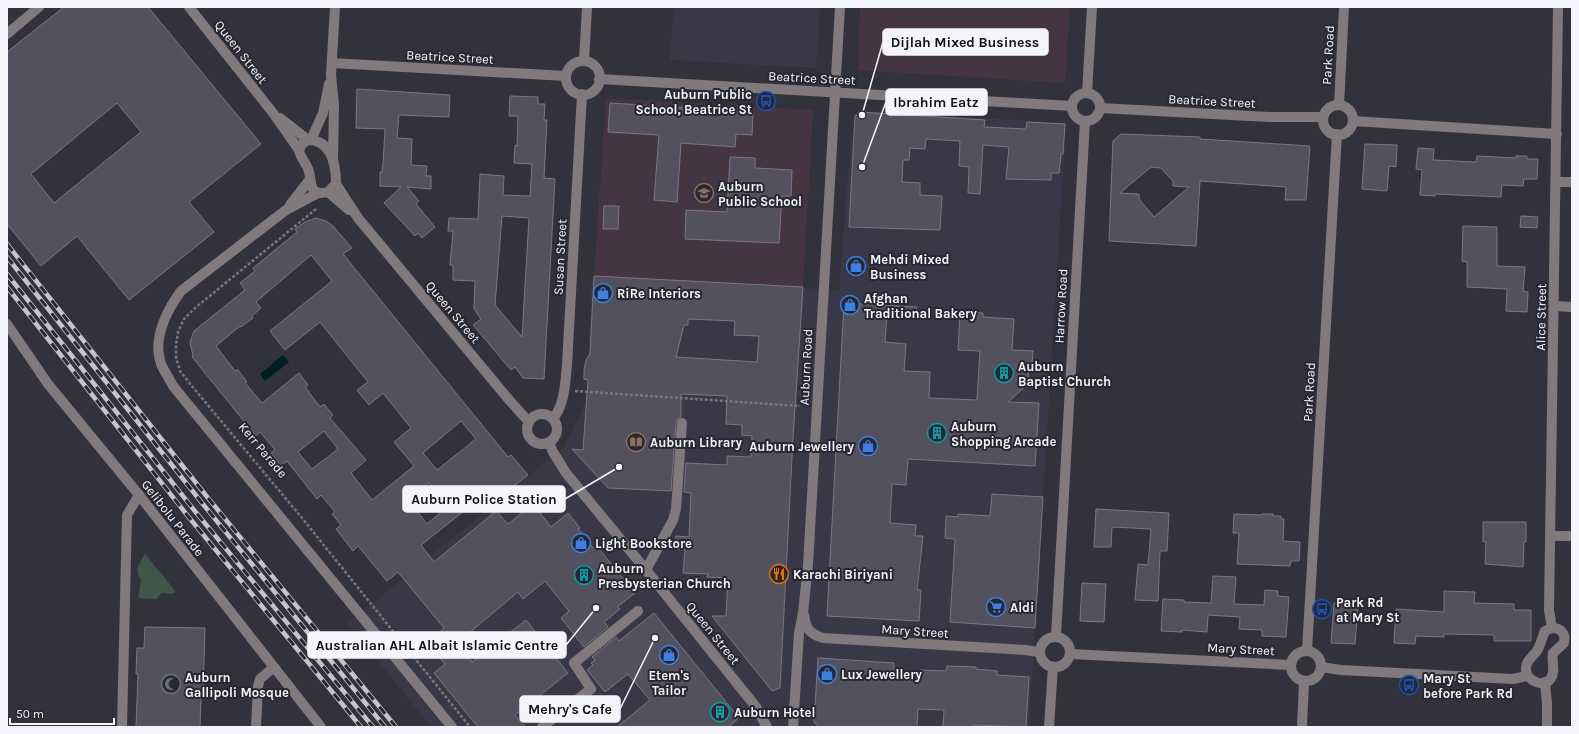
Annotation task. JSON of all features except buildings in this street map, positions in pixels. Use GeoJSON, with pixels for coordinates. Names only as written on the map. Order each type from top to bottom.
{"type":"FeatureCollection","features":[{"type":"Feature","properties":{"kind":"street"},"geometry":{"type":"LineString","coordinates":[[7,34],[40,7]]}},
{"type":"Feature","properties":{"kind":"street","name":"Queen Street"},"geometry":{"type":"LineString","coordinates":[[189,7],[273,113],[298,150],[301,158],[308,168],[313,190],[323,192],[358,218]]}},
{"type":"Feature","properties":{"kind":"street"},"geometry":{"type":"LineString","coordinates":[[298,150],[302,144],[310,140],[323,113],[331,75],[335,7]]}},
{"type":"Feature","properties":{"kind":"street"},"geometry":{"type":"LineString","coordinates":[[584,61],[587,7]]}},
{"type":"Feature","properties":{"kind":"street","name":"Auburn Road"},"geometry":{"type":"LineString","coordinates":[[793,727],[799,633],[803,613],[810,535],[840,7]]}},
{"type":"Feature","properties":{"kind":"street"},"geometry":{"type":"LineString","coordinates":[[1087,93],[1092,7]]}},
{"type":"Feature","properties":{"kind":"street","name":"Park Road"},"geometry":{"type":"LineString","coordinates":[[1339,105],[1344,7]]}},
{"type":"Feature","properties":{"kind":"street","name":"Alice Street"},"geometry":{"type":"LineString","coordinates":[[1552,628],[1549,610],[1558,7]]}},
{"type":"Feature","properties":{"kind":"street"},"geometry":{"type":"LineString","coordinates":[[584,61],[593,64],[599,73],[599,83],[592,91],[582,94],[577,93],[569,86],[566,76],[570,67],[574,63],[584,61]]}},
{"type":"Feature","properties":{"kind":"street","name":"Beatrice Street"},"geometry":{"type":"LineString","coordinates":[[332,63],[566,76]]}},
{"type":"Feature","properties":{"kind":"street"},"geometry":{"type":"LineString","coordinates":[[286,210],[336,184],[332,160],[334,104],[331,75]]}},
{"type":"Feature","properties":{"kind":"street","name":"Beatrice Street"},"geometry":{"type":"LineString","coordinates":[[599,78],[1072,106]]}},
{"type":"Feature","properties":{"kind":"street"},"geometry":{"type":"LineString","coordinates":[[1083,93],[1087,93],[1095,96],[1098,100],[1100,108],[1099,112],[1093,119],[1085,121],[1077,118],[1072,110],[1072,106],[1075,97],[1083,93]]}},
{"type":"Feature","properties":{"kind":"street","name":"Susan Street"},"geometry":{"type":"LineString","coordinates":[[553,419],[560,410],[568,357],[582,94]]}},
{"type":"Feature","properties":{"kind":"street"},"geometry":{"type":"LineString","coordinates":[[1339,105],[1348,108],[1351,112],[1353,121],[1352,125],[1345,132],[1337,134],[1332,133],[1325,126],[1323,117],[1327,109],[1339,105]]}},
{"type":"Feature","properties":{"kind":"street","name":"Beatrice Street"},"geometry":{"type":"LineString","coordinates":[[1100,108],[1270,117],[1323,117]]}},
{"type":"Feature","properties":{"kind":"street","name":"Queen Street"},"geometry":{"type":"LineString","coordinates":[[273,113],[310,140],[317,140],[325,146],[332,160]]}},
{"type":"Feature","properties":{"kind":"street","name":"Harrow Road"},"geometry":{"type":"LineString","coordinates":[[1056,636],[1085,121]]}},
{"type":"Feature","properties":{"kind":"street"},"geometry":{"type":"LineString","coordinates":[[1353,121],[1556,134]]}},
{"type":"Feature","properties":{"kind":"street","name":"Park Road"},"geometry":{"type":"LineString","coordinates":[[1307,651],[1337,134]]}},
{"type":"Feature","properties":{"kind":"street"},"geometry":{"type":"LineString","coordinates":[[310,180],[302,192],[286,210],[181,291],[170,306],[162,324],[158,346],[160,363],[173,386],[452,727]]}},
{"type":"Feature","properties":{"kind":"street"},"geometry":{"type":"LineString","coordinates":[[1556,182],[1572,182]]}},
{"type":"Feature","properties":{"kind":"street","name":"Queen Street"},"geometry":{"type":"LineString","coordinates":[[336,184],[358,218],[519,412],[529,422]]}},
{"type":"Feature","properties":{"kind":"street"},"geometry":{"type":"LineString","coordinates":[[1554,306],[1572,307]]}},
{"type":"Feature","properties":{"kind":"street","name":"Gelibolu Parade"},"geometry":{"type":"LineString","coordinates":[[7,324],[11,340],[139,495],[321,727]]}},
{"type":"Feature","properties":{"kind":"street"},"geometry":{"type":"LineString","coordinates":[[540,414],[545,414],[553,419],[556,422],[557,432],[553,440],[549,443],[538,444],[533,441],[528,433],[529,422],[532,418],[540,414]]}},
{"type":"Feature","properties":{"kind":"street"},"geometry":{"type":"LineString","coordinates":[[646,570],[673,520],[676,509],[682,423]]}},
{"type":"Feature","properties":{"kind":"street","name":"Queen Street"},"geometry":{"type":"LineString","coordinates":[[549,443],[566,473],[756,707],[763,725]]}},
{"type":"Feature","properties":{"kind":"street"},"geometry":{"type":"LineString","coordinates":[[122,727],[127,514],[139,495]]}},
{"type":"Feature","properties":{"kind":"street"},"geometry":{"type":"LineString","coordinates":[[1550,536],[1572,536]]}},
{"type":"Feature","properties":{"kind":"street"},"geometry":{"type":"LineString","coordinates":[[542,727],[591,689],[574,663],[638,611]]}},
{"type":"Feature","properties":{"kind":"street","name":"Mary Street"},"geometry":{"type":"LineString","coordinates":[[803,613],[805,625],[813,635],[823,638],[1039,652]]}},
{"type":"Feature","properties":{"kind":"street"},"geometry":{"type":"LineString","coordinates":[[1552,628],[1560,630],[1568,640],[1554,653],[1553,674],[1549,681],[1534,682],[1527,676],[1525,668],[1539,646],[1545,631],[1552,628]]}},
{"type":"Feature","properties":{"kind":"street"},"geometry":{"type":"LineString","coordinates":[[1056,636],[1062,638],[1070,647],[1070,654],[1064,664],[1053,667],[1043,662],[1040,658],[1039,652],[1040,646],[1044,640],[1056,636]]}},
{"type":"Feature","properties":{"kind":"street"},"geometry":{"type":"LineString","coordinates":[[1307,651],[1312,652],[1319,658],[1321,667],[1320,672],[1313,679],[1304,681],[1294,676],[1291,665],[1296,655],[1307,651]]}},
{"type":"Feature","properties":{"kind":"street","name":"Mary Street"},"geometry":{"type":"LineString","coordinates":[[1070,654],[1291,665]]}},
{"type":"Feature","properties":{"kind":"street"},"geometry":{"type":"LineString","coordinates":[[256,727],[258,686],[260,679],[274,667]]}},
{"type":"Feature","properties":{"kind":"street"},"geometry":{"type":"LineString","coordinates":[[1050,727],[1053,667]]}},
{"type":"Feature","properties":{"kind":"street"},"geometry":{"type":"LineString","coordinates":[[1321,667],[1342,670],[1513,679],[1527,676]]}},
{"type":"Feature","properties":{"kind":"street"},"geometry":{"type":"LineString","coordinates":[[1302,727],[1304,681]]}},
{"type":"Feature","properties":{"kind":"street"},"geometry":{"type":"LineString","coordinates":[[1545,682],[1548,706],[1547,727]]}},
{"type":"Feature","properties":{"kind":"path","name":"Kerr Parade"},"geometry":{"type":"LineString","coordinates":[[320,205],[184,319],[178,332],[176,357],[180,371],[302,518],[470,727]]}},
{"type":"Feature","properties":{"kind":"path"},"geometry":{"type":"LineString","coordinates":[[564,390],[800,406]]}},
{"type":"Feature","properties":{"kind":"shaded area"},"geometry":{"type":"Polygon","coordinates":[[[674,7],[820,7],[816,68],[670,60],[674,7]]]}},
{"type":"Feature","properties":{"kind":"shaded area"},"geometry":{"type":"Polygon","coordinates":[[[860,7],[1070,7],[1065,83],[858,70],[860,7]]]}},
{"type":"Feature","properties":{"kind":"shaded area","name":"Auburn Public School"},"geometry":{"type":"Polygon","coordinates":[[[606,98],[813,110],[803,287],[594,276],[606,98]]]}},
{"type":"Feature","properties":{"kind":"shaded area"},"geometry":{"type":"Polygon","coordinates":[[[858,111],[1066,123],[1029,727],[431,727],[348,623],[563,448],[586,403],[592,277],[839,290],[853,116],[858,111]]]}},
{"type":"Feature","properties":{"kind":"shaded area"},"geometry":{"type":"Polygon","coordinates":[[[283,355],[289,362],[265,381],[260,374],[283,355]]]}},
{"type":"Feature","properties":{"kind":"green space"},"geometry":{"type":"Polygon","coordinates":[[[145,554],[176,592],[171,594],[162,593],[156,599],[138,598],[141,580],[138,570],[139,564],[145,554]]]}},
{"type":"Feature","properties":{"kind":"railway"},"geometry":{"type":"LineString","coordinates":[[7,244],[208,498],[396,727]]}},
{"type":"Feature","properties":{"kind":"railway"},"geometry":{"type":"LineString","coordinates":[[7,257],[202,503],[385,727]]}},
{"type":"Feature","properties":{"kind":"railway"},"geometry":{"type":"LineString","coordinates":[[7,274],[194,510],[373,727]]}},
{"type":"Feature","properties":{"kind":"railway"},"geometry":{"type":"LineString","coordinates":[[7,287],[187,515],[361,727]]}},
{"type":"Feature","properties":{"kind":"place","name":"Auburn Public School, Beatrice St"},"geometry":{"type":"Point","coordinates":[766,101]}},
{"type":"Feature","properties":{"kind":"place","name":"Dijlah Mixed Business"},"geometry":{"type":"Point","coordinates":[862,115]}},
{"type":"Feature","properties":{"kind":"place","name":"Ibrahim Eatz"},"geometry":{"type":"Point","coordinates":[862,167]}},
{"type":"Feature","properties":{"kind":"place","name":"Auburn Public School"},"geometry":{"type":"Point","coordinates":[704,193]}},
{"type":"Feature","properties":{"kind":"place","name":"Mehdi Mixed Business"},"geometry":{"type":"Point","coordinates":[856,266]}},
{"type":"Feature","properties":{"kind":"place","name":"RiRe Interiors"},"geometry":{"type":"Point","coordinates":[603,293]}},
{"type":"Feature","properties":{"kind":"place","name":"Afghan Traditional Bakery"},"geometry":{"type":"Point","coordinates":[850,305]}},
{"type":"Feature","properties":{"kind":"place","name":"Auburn Baptist Church"},"geometry":{"type":"Point","coordinates":[1004,373]}},
{"type":"Feature","properties":{"kind":"place","name":"Auburn Shopping Arcade"},"geometry":{"type":"Point","coordinates":[937,433]}},
{"type":"Feature","properties":{"kind":"place","name":"Auburn Library"},"geometry":{"type":"Point","coordinates":[636,442]}},
{"type":"Feature","properties":{"kind":"place","name":"Auburn Jewellery"},"geometry":{"type":"Point","coordinates":[868,446]}},
{"type":"Feature","properties":{"kind":"place","name":"Auburn Police Station"},"geometry":{"type":"Point","coordinates":[619,467]}},
{"type":"Feature","properties":{"kind":"place","name":"Light Bookstore"},"geometry":{"type":"Point","coordinates":[581,543]}},
{"type":"Feature","properties":{"kind":"place","name":"Karachi Biriyani"},"geometry":{"type":"Point","coordinates":[779,574]}},
{"type":"Feature","properties":{"kind":"place","name":"Auburn Presbysterian Church"},"geometry":{"type":"Point","coordinates":[584,575]}},
{"type":"Feature","properties":{"kind":"place","name":"Aldi"},"geometry":{"type":"Point","coordinates":[996,607]}},
{"type":"Feature","properties":{"kind":"place","name":"Australian AHL Albait Islamic Centre"},"geometry":{"type":"Point","coordinates":[596,608]}},
{"type":"Feature","properties":{"kind":"place","name":"Park Rd at Mary St"},"geometry":{"type":"Point","coordinates":[1322,609]}},
{"type":"Feature","properties":{"kind":"place","name":"Mehry's Cafe"},"geometry":{"type":"Point","coordinates":[655,638]}},
{"type":"Feature","properties":{"kind":"place","name":"Etem's Tailor"},"geometry":{"type":"Point","coordinates":[669,655]}},
{"type":"Feature","properties":{"kind":"place","name":"Lux Jewellery"},"geometry":{"type":"Point","coordinates":[827,674]}},
{"type":"Feature","properties":{"kind":"place","name":"Auburn Gallipoli Mosque"},"geometry":{"type":"Point","coordinates":[171,684]}},
{"type":"Feature","properties":{"kind":"place","name":"Mary St before Park Rd"},"geometry":{"type":"Point","coordinates":[1409,685]}},
{"type":"Feature","properties":{"kind":"place","name":"Auburn Hotel"},"geometry":{"type":"Point","coordinates":[720,712]}}]}
